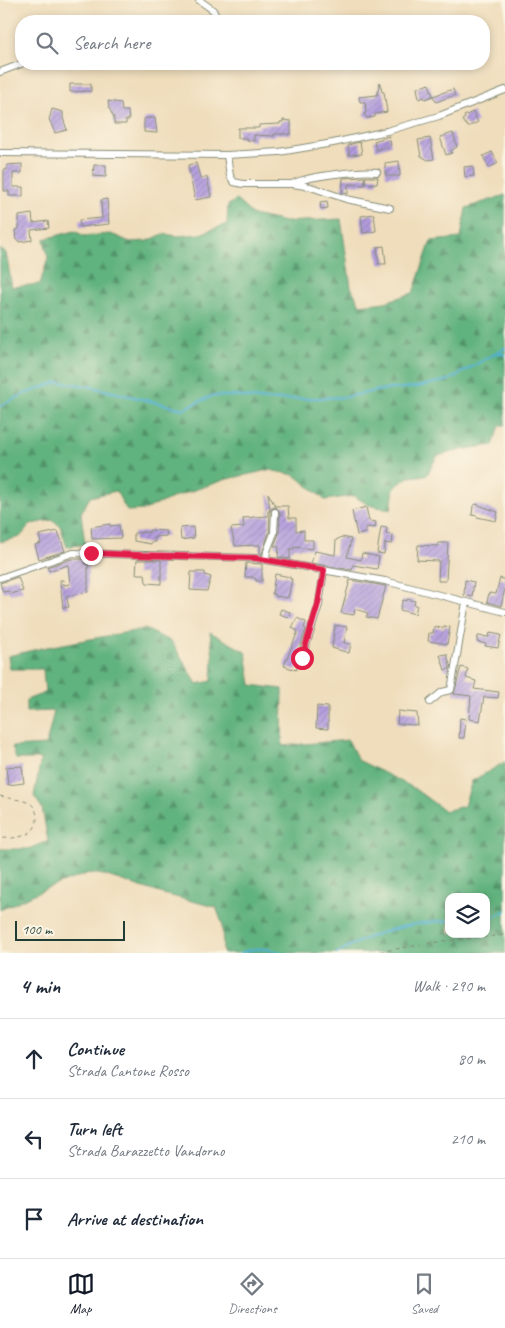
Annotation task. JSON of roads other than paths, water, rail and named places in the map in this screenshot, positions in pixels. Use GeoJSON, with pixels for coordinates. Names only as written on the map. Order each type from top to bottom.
{"type":"FeatureCollection","features":[{"type":"Feature","properties":{"kind":"street"},"geometry":{"type":"LineString","coordinates":[[199,0],[213,10],[215,15]]}},
{"type":"Feature","properties":{"kind":"street"},"geometry":{"type":"LineString","coordinates":[[0,72],[15,66]]}},
{"type":"Feature","properties":{"kind":"street"},"geometry":{"type":"LineString","coordinates":[[0,153],[227,155],[279,152],[342,141],[439,116],[505,90]]}},
{"type":"Feature","properties":{"kind":"street"},"geometry":{"type":"LineString","coordinates":[[227,155],[230,176],[234,182],[243,184],[293,184],[311,187],[346,199],[390,208]]}},
{"type":"Feature","properties":{"kind":"street"},"geometry":{"type":"LineString","coordinates":[[293,184],[300,181],[336,175],[377,172]]}},
{"type":"Feature","properties":{"kind":"street"},"geometry":{"type":"LineString","coordinates":[[266,560],[267,551],[274,534],[275,512]]}},
{"type":"Feature","properties":{"kind":"street"},"geometry":{"type":"LineString","coordinates":[[0,578],[73,553],[255,558],[385,581],[505,612]]}},
{"type":"Feature","properties":{"kind":"street"},"geometry":{"type":"LineString","coordinates":[[302,658],[318,604],[324,570]]}},
{"type":"Feature","properties":{"kind":"street"},"geometry":{"type":"LineString","coordinates":[[430,702],[442,692],[450,690],[466,602]]}},
{"type":"Feature","properties":{"kind":"waterway"},"geometry":{"type":"LineString","coordinates":[[0,406],[24,394],[58,382],[88,386],[183,409],[212,396],[235,396],[267,400],[346,397],[380,390],[417,387],[449,380],[505,348]]}},
{"type":"Feature","properties":{"kind":"waterway"},"geometry":{"type":"LineString","coordinates":[[497,352],[505,355]]}},
{"type":"Feature","properties":{"kind":"waterway"},"geometry":{"type":"LineString","coordinates":[[490,918],[505,911]]}},
{"type":"Feature","properties":{"kind":"waterway"},"geometry":{"type":"LineString","coordinates":[[337,953],[377,934],[405,926],[445,921]]}},
{"type":"Feature","properties":{"kind":"waterway"},"geometry":{"type":"LineString","coordinates":[[241,953],[262,949],[282,953]]}}]}
